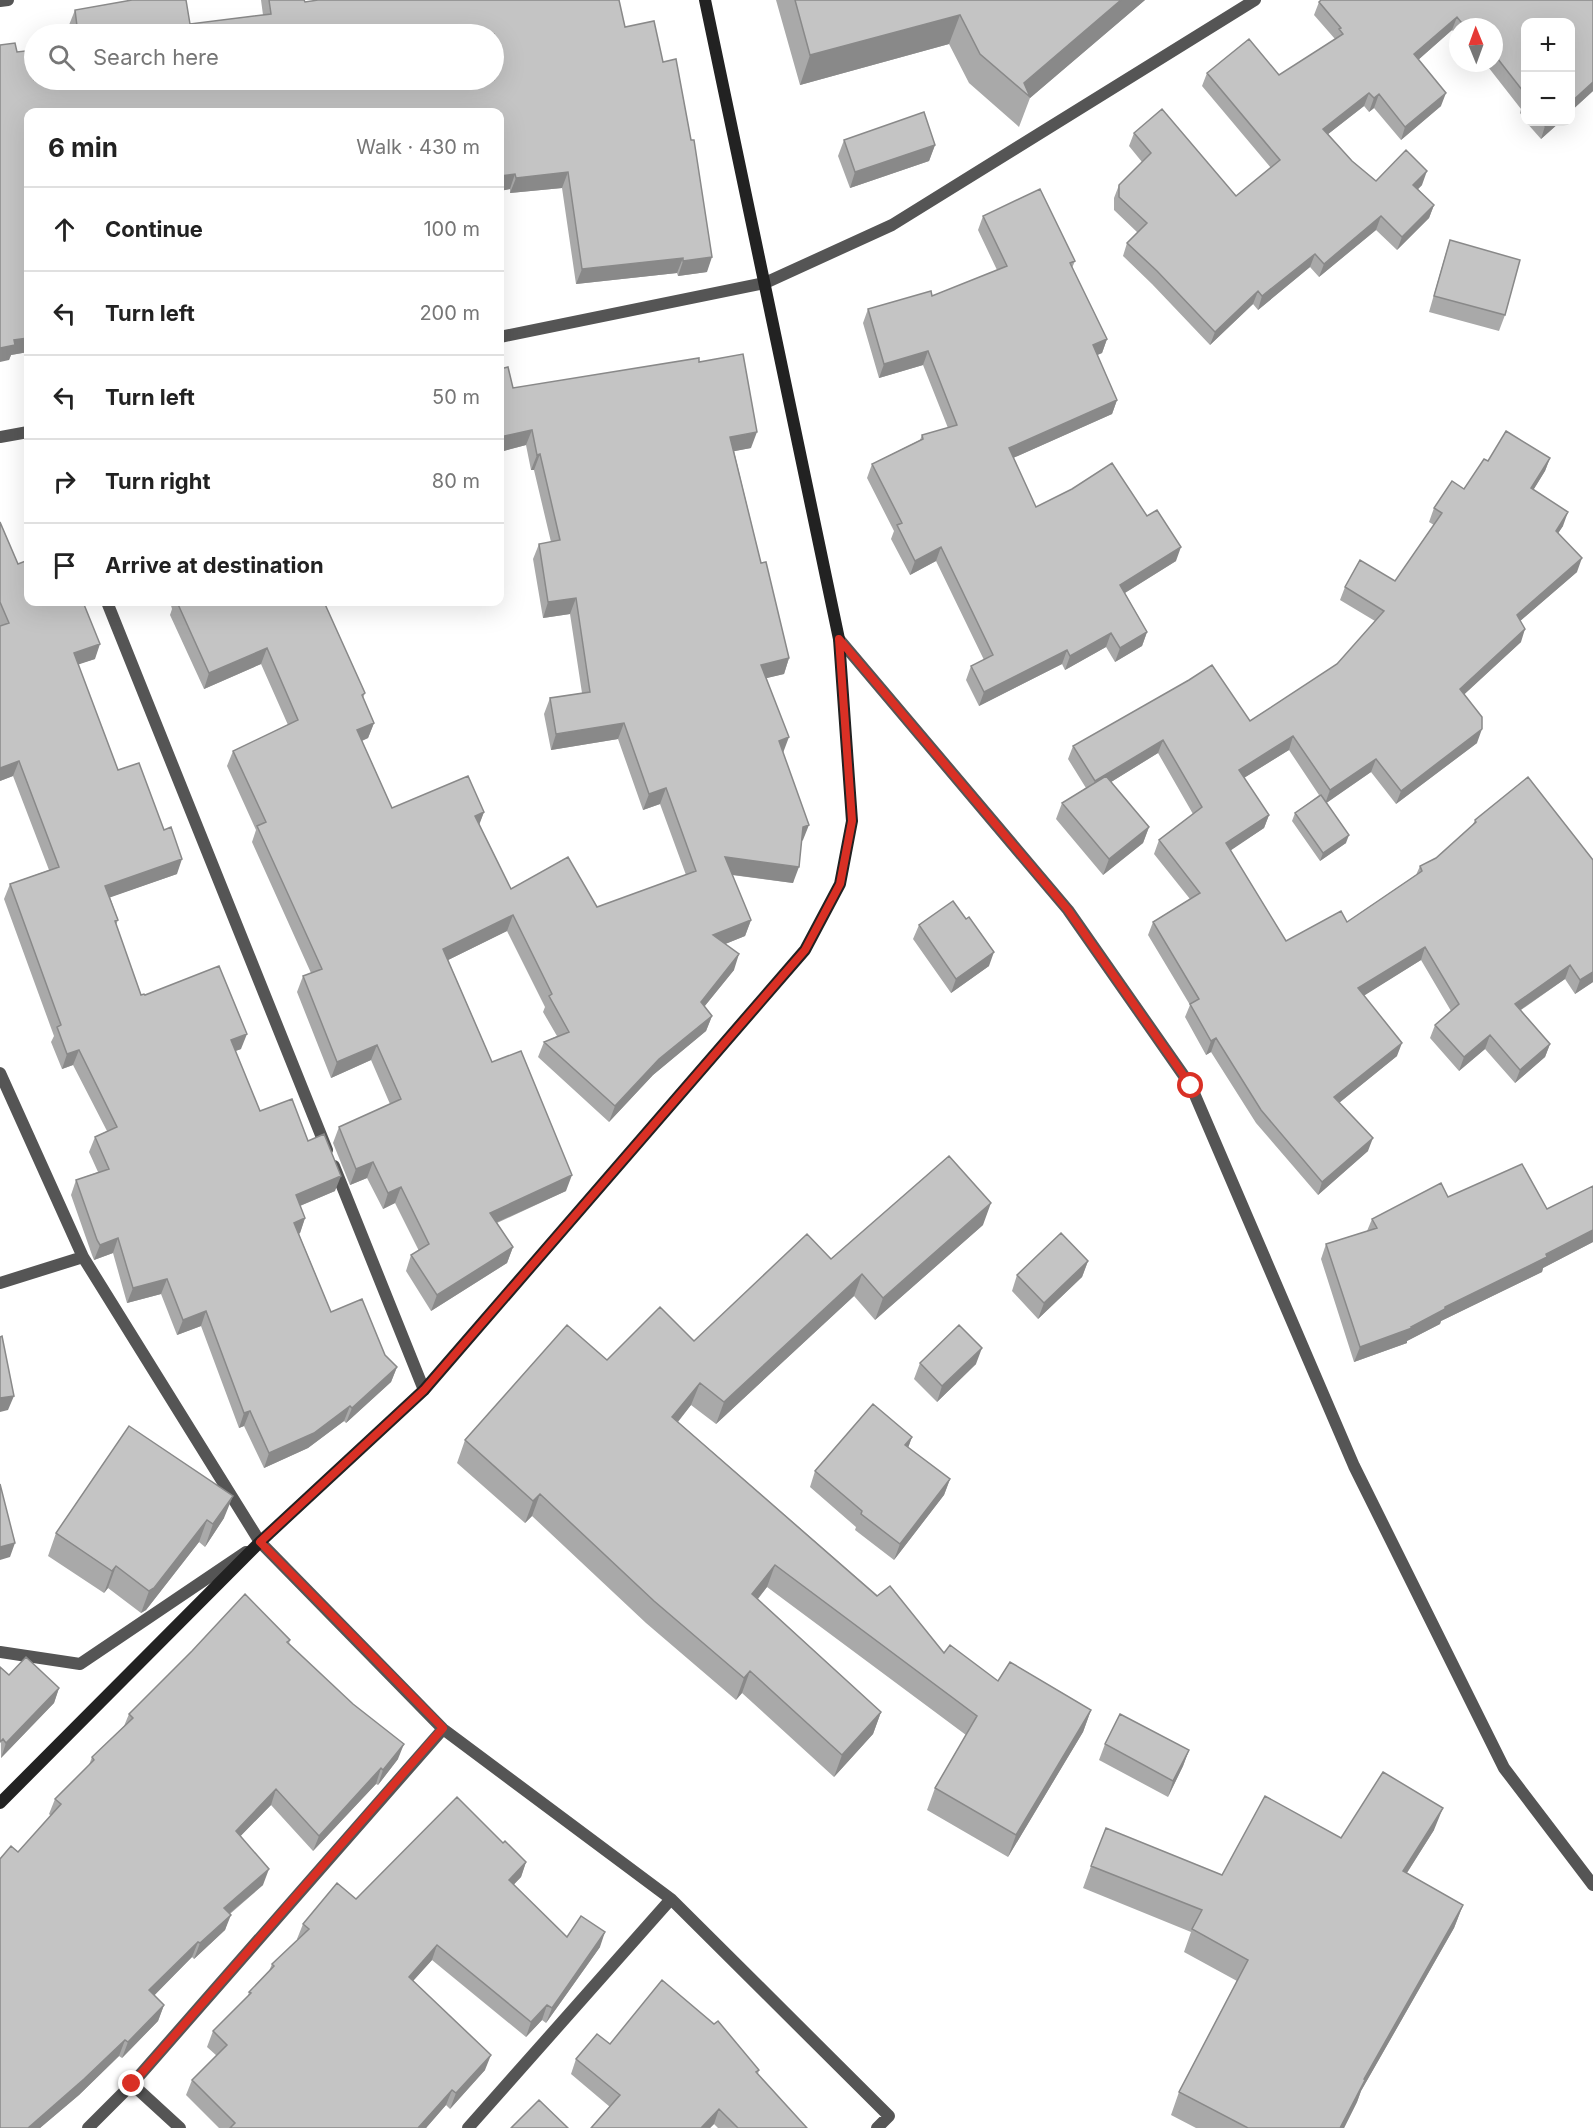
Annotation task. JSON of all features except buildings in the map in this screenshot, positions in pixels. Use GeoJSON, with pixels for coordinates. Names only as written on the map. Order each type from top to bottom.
{"type":"FeatureCollection","features":[{"type":"Feature","properties":{"kind":"main road"},"geometry":{"type":"LineString","coordinates":[[0,1803],[260,1542],[424,1390],[805,950],[840,884],[852,821],[839,639],[705,0]]}},
{"type":"Feature","properties":{"kind":"street"},"geometry":{"type":"LineString","coordinates":[[0,2],[8,0]]}},
{"type":"Feature","properties":{"kind":"street"},"geometry":{"type":"LineString","coordinates":[[504,336],[765,283],[892,225],[1255,0]]}},
{"type":"Feature","properties":{"kind":"street"},"geometry":{"type":"LineString","coordinates":[[0,436],[24,433]]}},
{"type":"Feature","properties":{"kind":"street"},"geometry":{"type":"LineString","coordinates":[[109,606],[424,1390]]}},
{"type":"Feature","properties":{"kind":"street"},"geometry":{"type":"LineString","coordinates":[[839,639],[1068,910],[1191,1086],[1354,1466],[1498,1757],[1510,1777],[1593,1885]]}},
{"type":"Feature","properties":{"kind":"street"},"geometry":{"type":"LineString","coordinates":[[0,1073],[83,1257],[260,1542],[443,1728],[671,1899],[890,2116],[877,2128]]}},
{"type":"Feature","properties":{"kind":"street"},"geometry":{"type":"LineString","coordinates":[[0,1283],[83,1257]]}},
{"type":"Feature","properties":{"kind":"street"},"geometry":{"type":"LineString","coordinates":[[0,1652],[80,1664],[260,1542]]}},
{"type":"Feature","properties":{"kind":"street"},"geometry":{"type":"LineString","coordinates":[[88,2128],[132,2084],[443,1728]]}},
{"type":"Feature","properties":{"kind":"street"},"geometry":{"type":"LineString","coordinates":[[468,2128],[671,1899]]}},
{"type":"Feature","properties":{"kind":"street"},"geometry":{"type":"LineString","coordinates":[[132,2084],[180,2128]]}},
{"type":"Feature","properties":{"kind":"route"},"geometry":{"type":"LineString","coordinates":[[132,2084],[443,1728],[260,1542],[424,1390],[805,950],[840,884],[852,821],[839,639],[1068,910],[1191,1086]]}}]}
